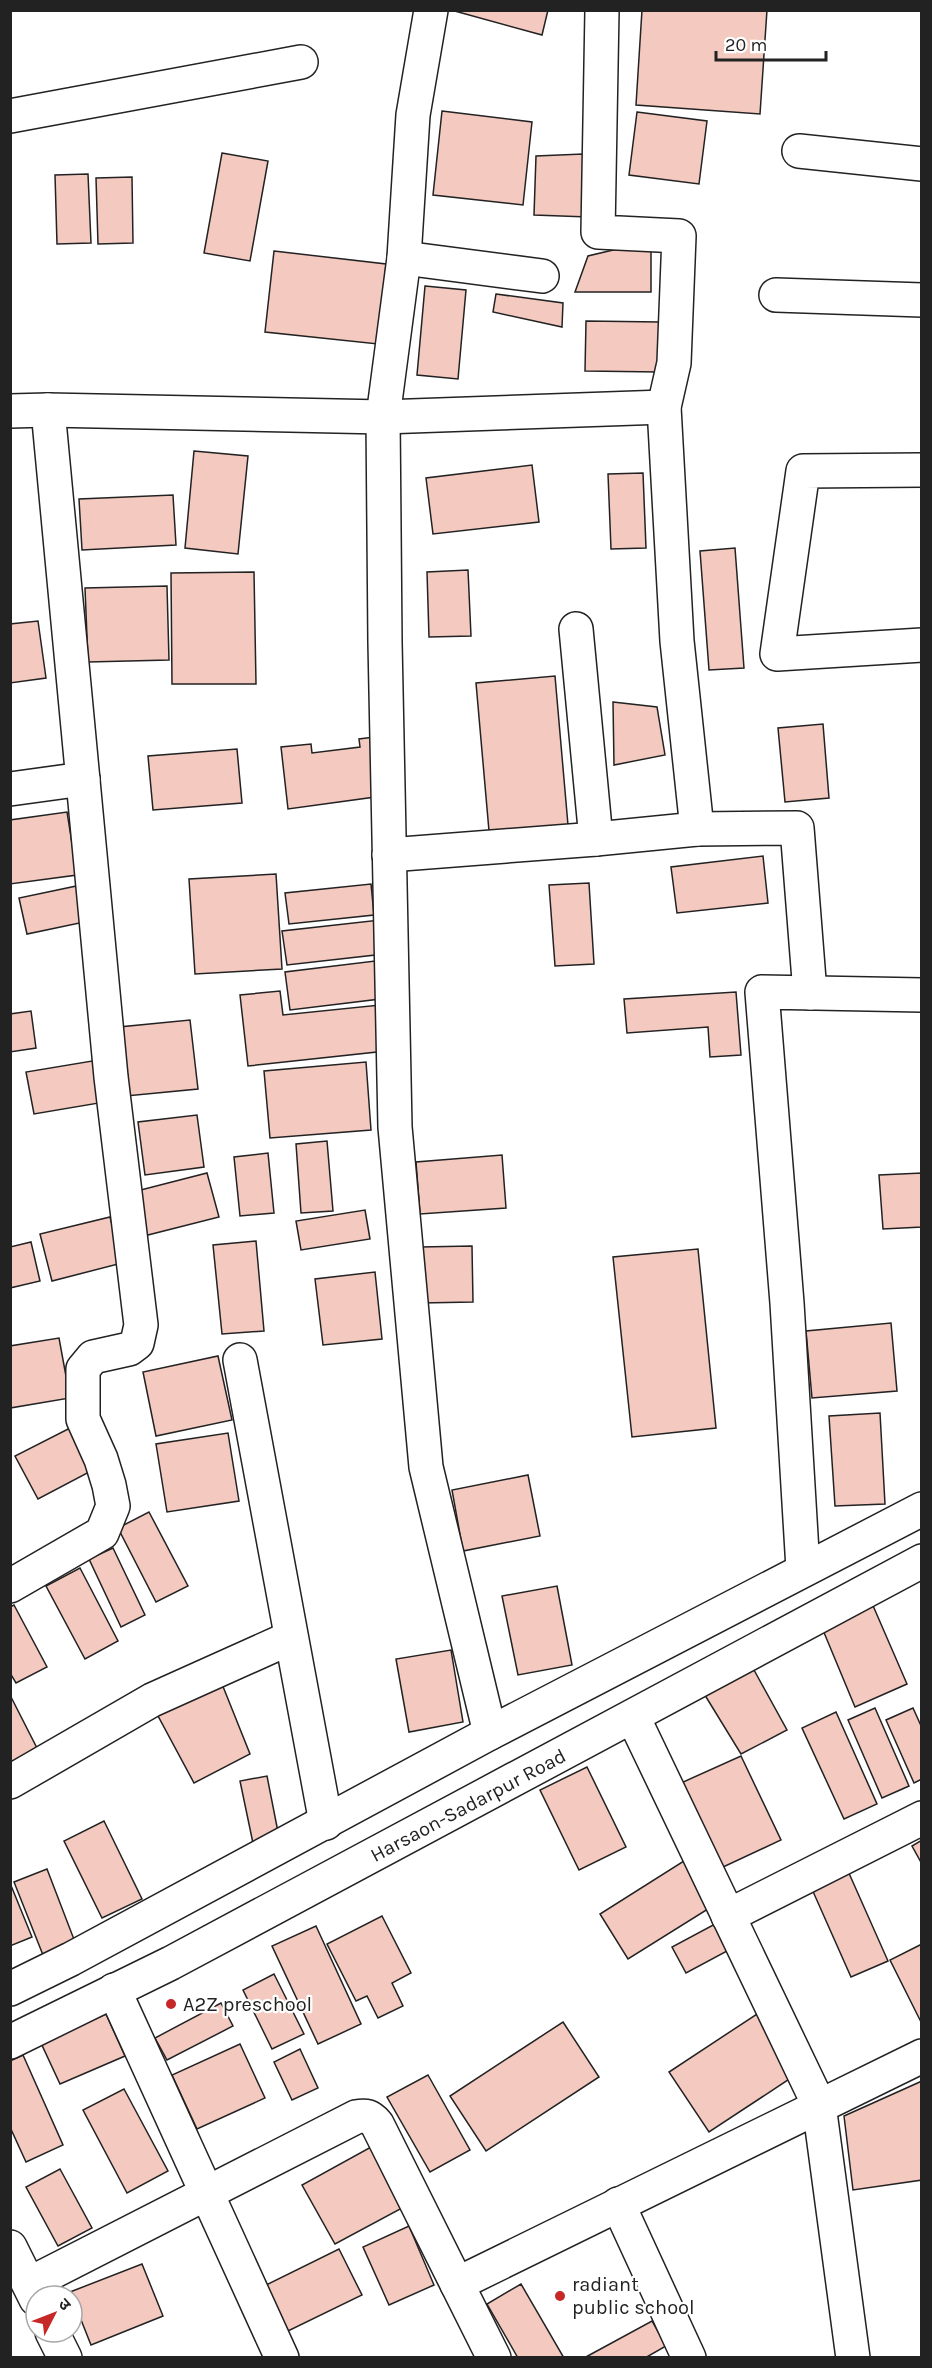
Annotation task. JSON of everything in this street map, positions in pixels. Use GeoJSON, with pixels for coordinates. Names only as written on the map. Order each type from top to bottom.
{"type":"FeatureCollection","features":[{"type":"Feature","properties":{"kind":"street"},"geometry":{"type":"LineString","coordinates":[[431,10],[412,115],[405,258],[383,417],[395,1127],[426,1467],[490,1733]]}},
{"type":"Feature","properties":{"kind":"street"},"geometry":{"type":"LineString","coordinates":[[602,10],[598,232],[678,236],[674,363],[664,407],[677,641],[697,828]]}},
{"type":"Feature","properties":{"kind":"street"},"geometry":{"type":"LineString","coordinates":[[10,117],[301,62]]}},
{"type":"Feature","properties":{"kind":"street"},"geometry":{"type":"LineString","coordinates":[[799,150],[921,164]]}},
{"type":"Feature","properties":{"kind":"street"},"geometry":{"type":"LineString","coordinates":[[405,258],[542,276]]}},
{"type":"Feature","properties":{"kind":"street"},"geometry":{"type":"LineString","coordinates":[[776,295],[921,300]]}},
{"type":"Feature","properties":{"kind":"street"},"geometry":{"type":"LineString","coordinates":[[10,411],[383,417],[664,407]]}},
{"type":"Feature","properties":{"kind":"street"},"geometry":{"type":"LineString","coordinates":[[10,1586],[102,1533],[112,1506],[109,1485],[101,1459],[83,1419],[83,1369],[93,1357],[129,1349],[138,1342],[141,1325],[111,1077],[48,410]]}},
{"type":"Feature","properties":{"kind":"street"},"geometry":{"type":"LineString","coordinates":[[921,470],[803,471],[777,654],[921,645]]}},
{"type":"Feature","properties":{"kind":"street"},"geometry":{"type":"LineString","coordinates":[[576,629],[596,839]]}},
{"type":"Feature","properties":{"kind":"street"},"geometry":{"type":"LineString","coordinates":[[10,789],[83,779]]}},
{"type":"Feature","properties":{"kind":"street"},"geometry":{"type":"LineString","coordinates":[[390,855],[596,839],[697,828],[797,828],[810,993]]}},
{"type":"Feature","properties":{"kind":"street"},"geometry":{"type":"LineString","coordinates":[[803,1569],[787,1302],[762,992],[921,994]]}},
{"type":"Feature","properties":{"kind":"street"},"geometry":{"type":"LineString","coordinates":[[240,1360],[326,1823]]}},
{"type":"Feature","properties":{"kind":"street"},"geometry":{"type":"LineString","coordinates":[[10,1989],[71,1959],[326,1823],[490,1733],[921,1509]]}},
{"type":"Feature","properties":{"kind":"street","name":"Harsaon-Sadarpur Road"},"geometry":{"type":"LineString","coordinates":[[10,2042],[171,1963],[921,1561]]}},
{"type":"Feature","properties":{"kind":"street"},"geometry":{"type":"LineString","coordinates":[[10,1782],[152,1700],[290,1638]]}},
{"type":"Feature","properties":{"kind":"street"},"geometry":{"type":"LineString","coordinates":[[633,1717],[819,2105],[853,2358]]}},
{"type":"Feature","properties":{"kind":"street"},"geometry":{"type":"LineString","coordinates":[[728,1916],[921,1818]]}},
{"type":"Feature","properties":{"kind":"street"},"geometry":{"type":"LineString","coordinates":[[114,1990],[282,2358]]}},
{"type":"Feature","properties":{"kind":"street"},"geometry":{"type":"LineString","coordinates":[[457,2283],[921,2056]]}},
{"type":"Feature","properties":{"kind":"street"},"geometry":{"type":"LineString","coordinates":[[46,2284],[207,2193],[364,2115],[377,2124],[494,2358]]}},
{"type":"Feature","properties":{"kind":"street"},"geometry":{"type":"LineString","coordinates":[[618,2205],[689,2358]]}},
{"type":"Feature","properties":{"kind":"street"},"geometry":{"type":"LineString","coordinates":[[10,2247],[28,2284]]}},
{"type":"Feature","properties":{"kind":"street"},"geometry":{"type":"LineString","coordinates":[[58,2344],[65,2358]]}},
{"type":"Feature","properties":{"kind":"building"},"geometry":{"type":"Polygon","coordinates":[[[451,10],[548,10],[542,35],[451,10]]]}},
{"type":"Feature","properties":{"kind":"building"},"geometry":{"type":"Polygon","coordinates":[[[642,10],[767,10],[760,114],[636,105],[642,10]]]}},
{"type":"Feature","properties":{"kind":"building"},"geometry":{"type":"Polygon","coordinates":[[[442,111],[532,122],[523,205],[433,195],[442,111]]]}},
{"type":"Feature","properties":{"kind":"building"},"geometry":{"type":"Polygon","coordinates":[[[637,112],[707,121],[699,184],[629,175],[637,112]]]}},
{"type":"Feature","properties":{"kind":"building"},"geometry":{"type":"Polygon","coordinates":[[[222,153],[268,161],[250,261],[204,253],[222,153]]]}},
{"type":"Feature","properties":{"kind":"building"},"geometry":{"type":"Polygon","coordinates":[[[583,154],[588,217],[534,215],[536,156],[583,154]]]}},
{"type":"Feature","properties":{"kind":"building"},"geometry":{"type":"Polygon","coordinates":[[[88,174],[91,243],[57,244],[55,175],[88,174]]]}},
{"type":"Feature","properties":{"kind":"building"},"geometry":{"type":"Polygon","coordinates":[[[132,177],[133,243],[98,244],[96,178],[132,177]]]}},
{"type":"Feature","properties":{"kind":"building"},"geometry":{"type":"Polygon","coordinates":[[[651,241],[651,292],[575,292],[588,256],[651,241]]]}},
{"type":"Feature","properties":{"kind":"building"},"geometry":{"type":"Polygon","coordinates":[[[274,251],[386,264],[378,344],[265,332],[274,251]]]}},
{"type":"Feature","properties":{"kind":"building"},"geometry":{"type":"Polygon","coordinates":[[[425,286],[466,290],[458,379],[417,375],[425,286]]]}},
{"type":"Feature","properties":{"kind":"building"},"geometry":{"type":"Polygon","coordinates":[[[496,294],[563,303],[562,327],[493,312],[496,294]]]}},
{"type":"Feature","properties":{"kind":"building"},"geometry":{"type":"Polygon","coordinates":[[[586,321],[660,322],[659,372],[585,371],[586,321]]]}},
{"type":"Feature","properties":{"kind":"building"},"geometry":{"type":"Polygon","coordinates":[[[194,451],[248,456],[238,554],[185,548],[194,451]]]}},
{"type":"Feature","properties":{"kind":"building"},"geometry":{"type":"Polygon","coordinates":[[[532,465],[539,522],[433,534],[426,478],[532,465]]]}},
{"type":"Feature","properties":{"kind":"building"},"geometry":{"type":"Polygon","coordinates":[[[643,473],[646,548],[611,549],[608,474],[643,473]]]}},
{"type":"Feature","properties":{"kind":"building"},"geometry":{"type":"Polygon","coordinates":[[[173,495],[176,545],[82,550],[79,499],[173,495]]]}},
{"type":"Feature","properties":{"kind":"building"},"geometry":{"type":"Polygon","coordinates":[[[735,548],[744,668],[709,670],[700,551],[735,548]]]}},
{"type":"Feature","properties":{"kind":"building"},"geometry":{"type":"Polygon","coordinates":[[[468,570],[471,636],[429,637],[427,572],[468,570]]]}},
{"type":"Feature","properties":{"kind":"building"},"geometry":{"type":"Polygon","coordinates":[[[254,572],[256,684],[172,684],[171,573],[254,572]]]}},
{"type":"Feature","properties":{"kind":"building"},"geometry":{"type":"Polygon","coordinates":[[[167,586],[169,660],[88,662],[85,588],[167,586]]]}},
{"type":"Feature","properties":{"kind":"building"},"geometry":{"type":"Polygon","coordinates":[[[38,621],[46,678],[10,683],[10,624],[38,621]]]}},
{"type":"Feature","properties":{"kind":"building"},"geometry":{"type":"Polygon","coordinates":[[[555,676],[568,825],[489,831],[476,683],[555,676]]]}},
{"type":"Feature","properties":{"kind":"building"},"geometry":{"type":"Polygon","coordinates":[[[613,702],[657,707],[665,755],[614,765],[613,702]]]}},
{"type":"Feature","properties":{"kind":"building"},"geometry":{"type":"Polygon","coordinates":[[[823,724],[829,798],[785,802],[778,728],[823,724]]]}},
{"type":"Feature","properties":{"kind":"building"},"geometry":{"type":"Polygon","coordinates":[[[374,737],[375,797],[288,809],[281,747],[311,744],[312,753],[360,747],[359,739],[374,737]]]}},
{"type":"Feature","properties":{"kind":"building"},"geometry":{"type":"Polygon","coordinates":[[[237,749],[242,803],[153,810],[148,756],[237,749]]]}},
{"type":"Feature","properties":{"kind":"building"},"geometry":{"type":"Polygon","coordinates":[[[67,812],[77,875],[10,884],[10,820],[67,812]]]}},
{"type":"Feature","properties":{"kind":"building"},"geometry":{"type":"Polygon","coordinates":[[[763,856],[768,903],[677,913],[671,867],[763,856]]]}},
{"type":"Feature","properties":{"kind":"building"},"geometry":{"type":"Polygon","coordinates":[[[276,874],[282,969],[195,974],[189,879],[276,874]]]}},
{"type":"Feature","properties":{"kind":"building"},"geometry":{"type":"Polygon","coordinates":[[[589,883],[594,964],[555,966],[549,885],[589,883]]]}},
{"type":"Feature","properties":{"kind":"building"},"geometry":{"type":"Polygon","coordinates":[[[86,884],[94,920],[27,934],[19,898],[86,884]]]}},
{"type":"Feature","properties":{"kind":"building"},"geometry":{"type":"Polygon","coordinates":[[[371,884],[374,915],[289,924],[285,893],[371,884]]]}},
{"type":"Feature","properties":{"kind":"building"},"geometry":{"type":"Polygon","coordinates":[[[380,920],[384,954],[287,965],[282,931],[380,920]]]}},
{"type":"Feature","properties":{"kind":"building"},"geometry":{"type":"Polygon","coordinates":[[[375,961],[380,999],[290,1010],[285,972],[375,961]]]}},
{"type":"Feature","properties":{"kind":"building"},"geometry":{"type":"Polygon","coordinates":[[[280,991],[283,1015],[380,1005],[386,1051],[248,1066],[240,995],[280,991]]]}},
{"type":"Feature","properties":{"kind":"building"},"geometry":{"type":"Polygon","coordinates":[[[736,992],[741,1055],[710,1057],[708,1027],[627,1033],[624,999],[736,992]]]}},
{"type":"Feature","properties":{"kind":"building"},"geometry":{"type":"Polygon","coordinates":[[[31,1011],[36,1048],[10,1052],[10,1014],[31,1011]]]}},
{"type":"Feature","properties":{"kind":"building"},"geometry":{"type":"Polygon","coordinates":[[[190,1020],[198,1089],[126,1096],[119,1027],[190,1020]]]}},
{"type":"Feature","properties":{"kind":"building"},"geometry":{"type":"Polygon","coordinates":[[[98,1060],[105,1102],[34,1114],[26,1072],[98,1060]]]}},
{"type":"Feature","properties":{"kind":"building"},"geometry":{"type":"Polygon","coordinates":[[[366,1062],[371,1130],[270,1138],[264,1071],[366,1062]]]}},
{"type":"Feature","properties":{"kind":"building"},"geometry":{"type":"Polygon","coordinates":[[[197,1115],[204,1167],[145,1175],[138,1122],[197,1115]]]}},
{"type":"Feature","properties":{"kind":"building"},"geometry":{"type":"Polygon","coordinates":[[[327,1141],[333,1211],[301,1213],[296,1144],[327,1141]]]}},
{"type":"Feature","properties":{"kind":"building"},"geometry":{"type":"Polygon","coordinates":[[[268,1153],[274,1213],[240,1216],[234,1157],[268,1153]]]}},
{"type":"Feature","properties":{"kind":"building"},"geometry":{"type":"Polygon","coordinates":[[[502,1155],[506,1208],[420,1214],[416,1162],[502,1155]]]}},
{"type":"Feature","properties":{"kind":"building"},"geometry":{"type":"Polygon","coordinates":[[[207,1173],[219,1217],[136,1238],[125,1194],[207,1173]]]}},
{"type":"Feature","properties":{"kind":"building"},"geometry":{"type":"Polygon","coordinates":[[[922,1173],[922,1227],[883,1229],[879,1175],[922,1173]]]}},
{"type":"Feature","properties":{"kind":"building"},"geometry":{"type":"Polygon","coordinates":[[[365,1210],[370,1239],[301,1250],[296,1221],[365,1210]]]}},
{"type":"Feature","properties":{"kind":"building"},"geometry":{"type":"Polygon","coordinates":[[[110,1217],[122,1263],[52,1281],[40,1234],[110,1217]]]}},
{"type":"Feature","properties":{"kind":"building"},"geometry":{"type":"Polygon","coordinates":[[[256,1241],[264,1331],[222,1334],[213,1245],[256,1241]]]}},
{"type":"Feature","properties":{"kind":"building"},"geometry":{"type":"Polygon","coordinates":[[[31,1242],[40,1281],[10,1288],[10,1247],[31,1242]]]}},
{"type":"Feature","properties":{"kind":"building"},"geometry":{"type":"Polygon","coordinates":[[[472,1246],[473,1302],[421,1303],[420,1247],[472,1246]]]}},
{"type":"Feature","properties":{"kind":"building"},"geometry":{"type":"Polygon","coordinates":[[[698,1249],[716,1428],[632,1437],[613,1257],[698,1249]]]}},
{"type":"Feature","properties":{"kind":"building"},"geometry":{"type":"Polygon","coordinates":[[[375,1272],[382,1339],[323,1345],[315,1279],[375,1272]]]}},
{"type":"Feature","properties":{"kind":"building"},"geometry":{"type":"Polygon","coordinates":[[[891,1323],[897,1391],[812,1398],[806,1331],[891,1323]]]}},
{"type":"Feature","properties":{"kind":"building"},"geometry":{"type":"Polygon","coordinates":[[[59,1338],[70,1398],[10,1408],[10,1346],[59,1338]]]}},
{"type":"Feature","properties":{"kind":"building"},"geometry":{"type":"Polygon","coordinates":[[[218,1356],[232,1420],[156,1436],[143,1372],[218,1356]]]}},
{"type":"Feature","properties":{"kind":"building"},"geometry":{"type":"Polygon","coordinates":[[[880,1413],[885,1504],[835,1506],[829,1416],[880,1413]]]}},
{"type":"Feature","properties":{"kind":"building"},"geometry":{"type":"Polygon","coordinates":[[[72,1427],[95,1469],[38,1499],[15,1456],[72,1427]]]}},
{"type":"Feature","properties":{"kind":"building"},"geometry":{"type":"Polygon","coordinates":[[[228,1433],[239,1501],[167,1512],[156,1444],[228,1433]]]}},
{"type":"Feature","properties":{"kind":"building"},"geometry":{"type":"Polygon","coordinates":[[[528,1475],[540,1536],[463,1551],[452,1490],[528,1475]]]}},
{"type":"Feature","properties":{"kind":"building"},"geometry":{"type":"Polygon","coordinates":[[[149,1512],[188,1586],[156,1602],[118,1528],[149,1512]]]}},
{"type":"Feature","properties":{"kind":"building"},"geometry":{"type":"Polygon","coordinates":[[[113,1548],[145,1615],[121,1627],[89,1559],[113,1548]]]}},
{"type":"Feature","properties":{"kind":"building"},"geometry":{"type":"Polygon","coordinates":[[[80,1568],[118,1641],[85,1659],[46,1586],[80,1568]]]}},
{"type":"Feature","properties":{"kind":"building"},"geometry":{"type":"Polygon","coordinates":[[[557,1586],[572,1665],[518,1675],[502,1596],[557,1586]]]}},
{"type":"Feature","properties":{"kind":"building"},"geometry":{"type":"Polygon","coordinates":[[[871,1601],[907,1684],[855,1707],[820,1623],[871,1601]]]}},
{"type":"Feature","properties":{"kind":"building"},"geometry":{"type":"Polygon","coordinates":[[[14,1605],[47,1667],[16,1683],[10,1673],[10,1607],[14,1605]]]}},
{"type":"Feature","properties":{"kind":"building"},"geometry":{"type":"Polygon","coordinates":[[[451,1650],[463,1722],[409,1732],[396,1659],[451,1650]]]}},
{"type":"Feature","properties":{"kind":"building"},"geometry":{"type":"Polygon","coordinates":[[[754,1670],[787,1730],[741,1754],[703,1692],[754,1670]]]}},
{"type":"Feature","properties":{"kind":"building"},"geometry":{"type":"Polygon","coordinates":[[[222,1684],[250,1754],[194,1783],[157,1714],[222,1684]]]}},
{"type":"Feature","properties":{"kind":"building"},"geometry":{"type":"Polygon","coordinates":[[[10,1695],[41,1756],[10,1770],[10,1695]]]}},
{"type":"Feature","properties":{"kind":"building"},"geometry":{"type":"Polygon","coordinates":[[[875,1708],[909,1786],[882,1798],[848,1720],[875,1708]]]}},
{"type":"Feature","properties":{"kind":"building"},"geometry":{"type":"Polygon","coordinates":[[[913,1708],[922,1728],[922,1779],[914,1783],[886,1720],[913,1708]]]}},
{"type":"Feature","properties":{"kind":"building"},"geometry":{"type":"Polygon","coordinates":[[[836,1712],[877,1804],[844,1819],[802,1728],[836,1712]]]}},
{"type":"Feature","properties":{"kind":"building"},"geometry":{"type":"Polygon","coordinates":[[[741,1756],[781,1840],[721,1868],[681,1783],[741,1756]]]}},
{"type":"Feature","properties":{"kind":"building"},"geometry":{"type":"Polygon","coordinates":[[[587,1767],[626,1847],[579,1870],[540,1790],[587,1767]]]}},
{"type":"Feature","properties":{"kind":"building"},"geometry":{"type":"Polygon","coordinates":[[[267,1776],[278,1832],[254,1848],[240,1781],[267,1776]]]}},
{"type":"Feature","properties":{"kind":"building"},"geometry":{"type":"Polygon","coordinates":[[[104,1821],[142,1899],[102,1918],[64,1841],[104,1821]]]}},
{"type":"Feature","properties":{"kind":"building"},"geometry":{"type":"Polygon","coordinates":[[[922,1840],[922,1864],[912,1846],[922,1840]]]}},
{"type":"Feature","properties":{"kind":"building"},"geometry":{"type":"Polygon","coordinates":[[[687,1859],[716,1904],[628,1959],[600,1914],[687,1859]]]}},
{"type":"Feature","properties":{"kind":"building"},"geometry":{"type":"Polygon","coordinates":[[[47,1869],[75,1942],[43,1955],[14,1882],[47,1869]]]}},
{"type":"Feature","properties":{"kind":"building"},"geometry":{"type":"Polygon","coordinates":[[[848,1871],[888,1961],[851,1977],[811,1887],[848,1871]]]}},
{"type":"Feature","properties":{"kind":"building"},"geometry":{"type":"Polygon","coordinates":[[[10,1883],[32,1937],[10,1946],[10,1883]]]}},
{"type":"Feature","properties":{"kind":"building"},"geometry":{"type":"Polygon","coordinates":[[[382,1916],[411,1973],[392,1983],[403,2006],[378,2018],[367,1996],[356,2001],[327,1944],[382,1916]]]}},
{"type":"Feature","properties":{"kind":"building"},"geometry":{"type":"Polygon","coordinates":[[[715,1924],[729,1950],[686,1973],[672,1947],[715,1924]]]}},
{"type":"Feature","properties":{"kind":"building"},"geometry":{"type":"Polygon","coordinates":[[[316,1926],[361,2024],[318,2044],[272,1946],[316,1926]]]}},
{"type":"Feature","properties":{"kind":"building"},"geometry":{"type":"Polygon","coordinates":[[[920,1945],[922,1947],[922,2024],[890,1960],[920,1945]]]}},
{"type":"Feature","properties":{"kind":"building"},"geometry":{"type":"Polygon","coordinates":[[[274,1974],[304,2034],[272,2049],[243,1990],[274,1974]]]}},
{"type":"Feature","properties":{"kind":"building"},"geometry":{"type":"Polygon","coordinates":[[[221,2003],[233,2026],[167,2060],[155,2038],[221,2003]]]}},
{"type":"Feature","properties":{"kind":"building"},"geometry":{"type":"Polygon","coordinates":[[[106,2014],[125,2056],[60,2084],[41,2043],[106,2014]]]}},
{"type":"Feature","properties":{"kind":"building"},"geometry":{"type":"Polygon","coordinates":[[[757,2014],[797,2074],[709,2132],[669,2072],[757,2014]]]}},
{"type":"Feature","properties":{"kind":"building"},"geometry":{"type":"Polygon","coordinates":[[[563,2022],[599,2077],[486,2151],[450,2096],[563,2022]]]}},
{"type":"Feature","properties":{"kind":"building"},"geometry":{"type":"Polygon","coordinates":[[[240,2044],[265,2098],[197,2129],[172,2075],[240,2044]]]}},
{"type":"Feature","properties":{"kind":"building"},"geometry":{"type":"Polygon","coordinates":[[[300,2049],[318,2088],[292,2100],[274,2062],[300,2049]]]}},
{"type":"Feature","properties":{"kind":"building"},"geometry":{"type":"Polygon","coordinates":[[[23,2055],[63,2145],[26,2162],[10,2127],[10,2061],[23,2055]]]}},
{"type":"Feature","properties":{"kind":"building"},"geometry":{"type":"Polygon","coordinates":[[[428,2075],[470,2150],[430,2172],[387,2097],[428,2075]]]}},
{"type":"Feature","properties":{"kind":"building"},"geometry":{"type":"Polygon","coordinates":[[[922,2081],[922,2180],[853,2190],[844,2116],[922,2081]]]}},
{"type":"Feature","properties":{"kind":"building"},"geometry":{"type":"Polygon","coordinates":[[[124,2089],[168,2171],[127,2193],[83,2110],[124,2089]]]}},
{"type":"Feature","properties":{"kind":"building"},"geometry":{"type":"Polygon","coordinates":[[[371,2147],[404,2207],[335,2244],[302,2185],[371,2147]]]}},
{"type":"Feature","properties":{"kind":"building"},"geometry":{"type":"Polygon","coordinates":[[[60,2169],[92,2228],[58,2246],[26,2187],[60,2169]]]}},
{"type":"Feature","properties":{"kind":"building"},"geometry":{"type":"Polygon","coordinates":[[[409,2226],[434,2285],[389,2305],[363,2247],[409,2226]]]}},
{"type":"Feature","properties":{"kind":"building"},"geometry":{"type":"Polygon","coordinates":[[[339,2249],[362,2295],[288,2331],[266,2285],[339,2249]]]}},
{"type":"Feature","properties":{"kind":"building"},"geometry":{"type":"Polygon","coordinates":[[[142,2264],[163,2316],[91,2345],[84,2327],[84,2287],[142,2264]]]}},
{"type":"Feature","properties":{"kind":"building"},"geometry":{"type":"Polygon","coordinates":[[[521,2284],[564,2358],[518,2358],[487,2304],[521,2284]]]}},
{"type":"Feature","properties":{"kind":"building"},"geometry":{"type":"Polygon","coordinates":[[[652,2321],[666,2346],[645,2358],[584,2358],[652,2321]]]}},
{"type":"Feature","properties":{"kind":"place","name":"A2Z preschool"},"geometry":{"type":"Point","coordinates":[171,2004]}},
{"type":"Feature","properties":{"kind":"place","name":"radiant public school"},"geometry":{"type":"Point","coordinates":[560,2296]}}]}
